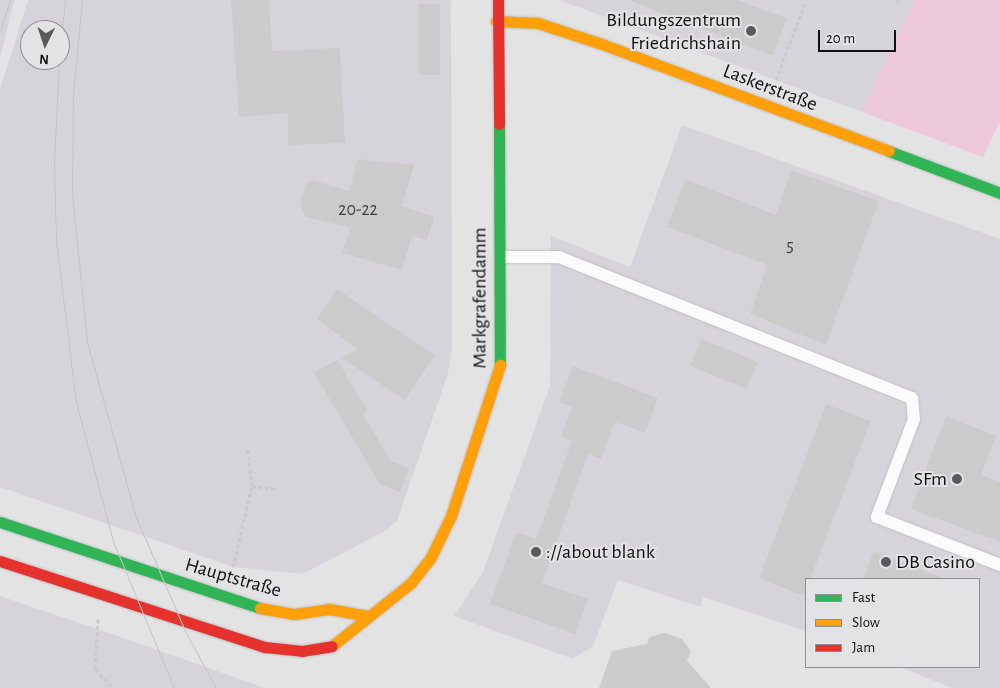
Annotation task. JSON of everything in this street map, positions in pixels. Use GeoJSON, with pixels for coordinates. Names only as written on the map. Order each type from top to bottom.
{"type":"FeatureCollection","features":[{"type":"Feature","properties":{"kind":"main road","name":"Markgrafendamm"},"geometry":{"type":"LineString","coordinates":[[369,616],[421,572],[451,516],[498,381],[500,257],[496,21],[498,0]]}},
{"type":"Feature","properties":{"kind":"main road","name":"Laskerstraße"},"geometry":{"type":"LineString","coordinates":[[496,21],[538,23],[1000,193]]}},
{"type":"Feature","properties":{"kind":"main road","name":"Hauptstraße"},"geometry":{"type":"LineString","coordinates":[[0,522],[259,608],[294,614],[329,609],[369,616]]}},
{"type":"Feature","properties":{"kind":"main road"},"geometry":{"type":"LineString","coordinates":[[0,561],[286,650],[319,650],[335,644],[369,616]]}},
{"type":"Feature","properties":{"kind":"lane"},"geometry":{"type":"LineString","coordinates":[[500,257],[559,257],[912,398],[914,418],[877,517],[1000,565]]}},
{"type":"Feature","properties":{"kind":"path"},"geometry":{"type":"LineString","coordinates":[[766,106],[806,0]]}},
{"type":"Feature","properties":{"kind":"path"},"geometry":{"type":"LineString","coordinates":[[233,567],[252,486],[246,447]]}},
{"type":"Feature","properties":{"kind":"path"},"geometry":{"type":"LineString","coordinates":[[252,486],[276,489]]}},
{"type":"Feature","properties":{"kind":"path"},"geometry":{"type":"LineString","coordinates":[[98,623],[95,669],[113,688]]}},
{"type":"Feature","properties":{"kind":"shaded area"},"geometry":{"type":"Polygon","coordinates":[[[0,0],[14,0],[0,59],[0,0]]]}},
{"type":"Feature","properties":{"kind":"shaded area"},"geometry":{"type":"Polygon","coordinates":[[[28,0],[451,0],[452,348],[448,374],[397,521],[385,531],[303,574],[233,567],[0,487],[0,90],[20,26],[20,70],[70,70],[70,20],[22,20],[28,0]]]}},
{"type":"Feature","properties":{"kind":"shaded area"},"geometry":{"type":"Polygon","coordinates":[[[559,0],[914,0],[862,112],[559,0]]]}},
{"type":"Feature","properties":{"kind":"shaded area"},"geometry":{"type":"Polygon","coordinates":[[[914,0],[1000,0],[1000,122],[983,157],[862,112],[914,0]]]}},
{"type":"Feature","properties":{"kind":"shaded area"},"geometry":{"type":"Polygon","coordinates":[[[682,125],[1000,239],[1000,688],[952,688],[902,668],[980,668],[980,578],[805,578],[805,631],[703,597],[700,607],[618,580],[593,646],[573,659],[454,616],[483,572],[550,386],[551,236],[630,267],[682,125]]]}},
{"type":"Feature","properties":{"kind":"shaded area"},"geometry":{"type":"Polygon","coordinates":[[[0,596],[121,637],[265,688],[0,688],[0,596]]]}},
{"type":"Feature","properties":{"kind":"building"},"geometry":{"type":"Polygon","coordinates":[[[231,0],[269,0],[272,51],[340,48],[345,143],[288,145],[288,113],[239,117],[231,0]]]}},
{"type":"Feature","properties":{"kind":"building","name":"Bildungszentrum Friedrichshain"},"geometry":{"type":"Polygon","coordinates":[[[628,0],[737,0],[787,18],[773,56],[628,0]]]}},
{"type":"Feature","properties":{"kind":"building"},"geometry":{"type":"Polygon","coordinates":[[[419,4],[440,4],[440,75],[419,75],[419,4]]]}},
{"type":"Feature","properties":{"kind":"building"},"geometry":{"type":"Polygon","coordinates":[[[358,159],[414,165],[402,206],[434,217],[427,240],[412,236],[402,270],[342,253],[350,228],[306,217],[300,204],[305,185],[312,180],[349,191],[358,159]]]}},
{"type":"Feature","properties":{"kind":"building"},"geometry":{"type":"Polygon","coordinates":[[[791,170],[879,201],[826,345],[750,314],[767,265],[667,227],[685,179],[776,215],[791,170]]]}},
{"type":"Feature","properties":{"kind":"building"},"geometry":{"type":"Polygon","coordinates":[[[337,289],[435,355],[405,400],[341,358],[357,349],[317,319],[337,289]]]}},
{"type":"Feature","properties":{"kind":"building"},"geometry":{"type":"Polygon","coordinates":[[[701,339],[758,362],[747,389],[690,366],[701,339]]]}},
{"type":"Feature","properties":{"kind":"building"},"geometry":{"type":"Polygon","coordinates":[[[337,360],[368,411],[363,414],[391,461],[409,468],[400,492],[380,484],[314,373],[337,360]]]}},
{"type":"Feature","properties":{"kind":"building"},"geometry":{"type":"Polygon","coordinates":[[[573,366],[658,398],[645,433],[615,422],[601,459],[588,454],[542,583],[588,599],[575,634],[490,604],[516,532],[536,539],[572,441],[561,436],[572,406],[559,402],[573,366]]]}},
{"type":"Feature","properties":{"kind":"building"},"geometry":{"type":"Polygon","coordinates":[[[826,404],[871,421],[811,578],[805,578],[804,596],[759,579],[826,404]]]}},
{"type":"Feature","properties":{"kind":"building","name":"SFm"},"geometry":{"type":"Polygon","coordinates":[[[946,416],[996,436],[981,475],[1000,482],[1000,542],[911,509],[946,416]]]}},
{"type":"Feature","properties":{"kind":"building","name":"DB Casino"},"geometry":{"type":"Polygon","coordinates":[[[874,551],[943,578],[863,578],[874,551]]]}},
{"type":"Feature","properties":{"kind":"building"},"geometry":{"type":"Polygon","coordinates":[[[665,633],[682,639],[691,651],[687,661],[711,688],[599,688],[612,651],[647,644],[649,637],[665,633]]]}},
{"type":"Feature","properties":{"kind":"tram line"},"geometry":{"type":"LineString","coordinates":[[0,31],[10,0]]}},
{"type":"Feature","properties":{"kind":"tram line"},"geometry":{"type":"LineString","coordinates":[[63,20],[65,0]]}},
{"type":"Feature","properties":{"kind":"tram line"},"geometry":{"type":"LineString","coordinates":[[82,0],[73,93],[72,194],[87,342],[136,517],[186,633],[216,688]]}},
{"type":"Feature","properties":{"kind":"tram line"},"geometry":{"type":"LineString","coordinates":[[59,70],[54,163],[56,240],[76,402],[113,541],[174,688]]}},
{"type":"Feature","properties":{"kind":"traffic: fast"},"geometry":{"type":"LineString","coordinates":[[499,124],[500,365]]}},
{"type":"Feature","properties":{"kind":"traffic: fast"},"geometry":{"type":"LineString","coordinates":[[889,151],[1000,193]]}},
{"type":"Feature","properties":{"kind":"traffic: fast"},"geometry":{"type":"LineString","coordinates":[[0,522],[260,608]]}},
{"type":"Feature","properties":{"kind":"traffic: slow"},"geometry":{"type":"LineString","coordinates":[[496,21],[538,23],[602,44],[889,151]]}},
{"type":"Feature","properties":{"kind":"traffic: slow"},"geometry":{"type":"LineString","coordinates":[[332,646],[411,583],[431,557],[451,516],[500,365]]}},
{"type":"Feature","properties":{"kind":"traffic: slow"},"geometry":{"type":"LineString","coordinates":[[260,608],[294,614],[329,609],[369,616]]}},
{"type":"Feature","properties":{"kind":"traffic: jam"},"geometry":{"type":"LineString","coordinates":[[498,0],[499,124]]}},
{"type":"Feature","properties":{"kind":"traffic: jam"},"geometry":{"type":"LineString","coordinates":[[0,561],[265,647],[302,651],[332,646]]}},
{"type":"Feature","properties":{"kind":"place","name":"Bildungszentrum Friedrichshain"},"geometry":{"type":"Point","coordinates":[751,31]}},
{"type":"Feature","properties":{"kind":"place","name":"SFm"},"geometry":{"type":"Point","coordinates":[957,479]}},
{"type":"Feature","properties":{"kind":"place","name":"://about blank"},"geometry":{"type":"Point","coordinates":[536,552]}},
{"type":"Feature","properties":{"kind":"place","name":"DB Casino"},"geometry":{"type":"Point","coordinates":[886,562]}}]}
